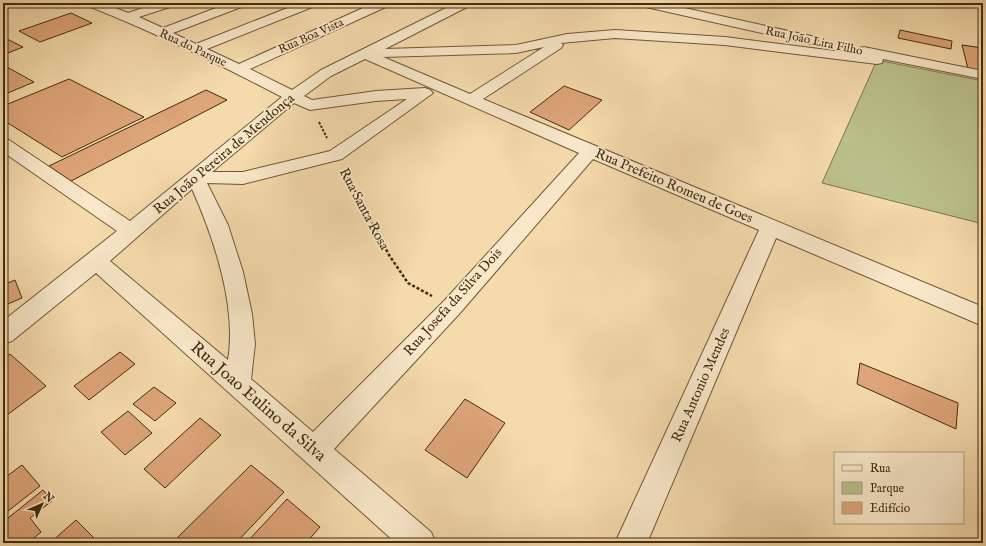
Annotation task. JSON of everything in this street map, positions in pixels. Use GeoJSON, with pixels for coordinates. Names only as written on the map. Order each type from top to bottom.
{"type":"FeatureCollection","features":[{"type":"Feature","properties":{"kind":"street","name":"Rua do Parque"},"geometry":{"type":"LineString","coordinates":[[94,3],[128,17],[293,96]]}},
{"type":"Feature","properties":{"kind":"street"},"geometry":{"type":"LineString","coordinates":[[128,17],[169,3]]}},
{"type":"Feature","properties":{"kind":"street"},"geometry":{"type":"LineString","coordinates":[[162,34],[240,3]]}},
{"type":"Feature","properties":{"kind":"street"},"geometry":{"type":"LineString","coordinates":[[195,49],[311,3]]}},
{"type":"Feature","properties":{"kind":"street","name":"Rua Boa Vista"},"geometry":{"type":"LineString","coordinates":[[238,69],[384,3]]}},
{"type":"Feature","properties":{"kind":"street","name":"Rua João Pereira de Mendonça"},"geometry":{"type":"LineString","coordinates":[[3,334],[96,261],[293,96],[326,73],[465,3]]}},
{"type":"Feature","properties":{"kind":"street","name":"Rua João Lira Filho"},"geometry":{"type":"LineString","coordinates":[[646,3],[839,46],[983,75]]}},
{"type":"Feature","properties":{"kind":"street"},"geometry":{"type":"LineString","coordinates":[[659,20],[690,13]]}},
{"type":"Feature","properties":{"kind":"street"},"geometry":{"type":"LineString","coordinates":[[591,36],[644,24]]}},
{"type":"Feature","properties":{"kind":"street"},"geometry":{"type":"LineString","coordinates":[[365,54],[516,49],[567,38],[615,34],[725,41],[810,54],[877,60]]}},
{"type":"Feature","properties":{"kind":"street"},"geometry":{"type":"LineString","coordinates":[[473,99],[567,38]]}},
{"type":"Feature","properties":{"kind":"street","name":"Rua Prefeito Romeu de Goes"},"geometry":{"type":"LineString","coordinates":[[365,54],[983,317]]}},
{"type":"Feature","properties":{"kind":"street"},"geometry":{"type":"LineString","coordinates":[[293,96],[310,105],[369,97],[456,92]]}},
{"type":"Feature","properties":{"kind":"street"},"geometry":{"type":"LineString","coordinates":[[237,384],[243,344],[240,314],[232,272],[218,225],[195,177],[243,178],[336,155],[425,93]]}},
{"type":"Feature","properties":{"kind":"street"},"geometry":{"type":"LineString","coordinates":[[3,144],[131,231]]}},
{"type":"Feature","properties":{"kind":"street","name":"Rua Josefa da Silva Dois"},"geometry":{"type":"LineString","coordinates":[[314,451],[452,307],[590,151]]}},
{"type":"Feature","properties":{"kind":"street","name":"Rua Antonio Mendes"},"geometry":{"type":"LineString","coordinates":[[631,543],[771,227]]}},
{"type":"Feature","properties":{"kind":"street","name":"Rua Joao Eulino da Silva"},"geometry":{"type":"LineString","coordinates":[[96,261],[420,543]]}},
{"type":"Feature","properties":{"kind":"path","name":"Rua Santa Rosa"},"geometry":{"type":"LineString","coordinates":[[310,105],[389,255],[408,283],[452,307]]}},
{"type":"Feature","properties":{"kind":"green space"},"geometry":{"type":"Polygon","coordinates":[[[877,60],[983,81],[983,224],[822,183],[877,60]]]}},
{"type":"Feature","properties":{"kind":"building"},"geometry":{"type":"Polygon","coordinates":[[[71,13],[92,23],[40,42],[19,31],[71,13]]]}},
{"type":"Feature","properties":{"kind":"building"},"geometry":{"type":"Polygon","coordinates":[[[900,30],[952,41],[951,49],[898,38],[900,30]]]}},
{"type":"Feature","properties":{"kind":"building"},"geometry":{"type":"Polygon","coordinates":[[[3,37],[23,47],[3,55],[3,37]]]}},
{"type":"Feature","properties":{"kind":"building"},"geometry":{"type":"Polygon","coordinates":[[[962,45],[983,48],[983,72],[968,69],[962,45]]]}},
{"type":"Feature","properties":{"kind":"building"},"geometry":{"type":"Polygon","coordinates":[[[7,67],[34,82],[3,95],[3,68],[7,67]]]}},
{"type":"Feature","properties":{"kind":"building"},"geometry":{"type":"Polygon","coordinates":[[[69,79],[144,117],[62,157],[3,120],[3,106],[69,79]]]}},
{"type":"Feature","properties":{"kind":"building"},"geometry":{"type":"Polygon","coordinates":[[[564,86],[602,100],[569,130],[530,112],[564,86]]]}},
{"type":"Feature","properties":{"kind":"building"},"geometry":{"type":"Polygon","coordinates":[[[206,90],[227,100],[71,181],[49,166],[206,90]]]}},
{"type":"Feature","properties":{"kind":"building"},"geometry":{"type":"Polygon","coordinates":[[[15,280],[22,298],[3,306],[3,285],[15,280]]]}},
{"type":"Feature","properties":{"kind":"building"},"geometry":{"type":"Polygon","coordinates":[[[120,352],[135,364],[89,400],[74,386],[120,352]]]}},
{"type":"Feature","properties":{"kind":"building"},"geometry":{"type":"Polygon","coordinates":[[[10,354],[46,386],[3,418],[3,359],[10,354]]]}},
{"type":"Feature","properties":{"kind":"building"},"geometry":{"type":"Polygon","coordinates":[[[860,363],[958,403],[956,429],[857,384],[860,363]]]}},
{"type":"Feature","properties":{"kind":"building"},"geometry":{"type":"Polygon","coordinates":[[[154,387],[176,403],[155,421],[133,404],[154,387]]]}},
{"type":"Feature","properties":{"kind":"building"},"geometry":{"type":"Polygon","coordinates":[[[465,399],[505,423],[467,478],[425,450],[465,399]]]}},
{"type":"Feature","properties":{"kind":"building"},"geometry":{"type":"Polygon","coordinates":[[[128,411],[152,433],[125,455],[101,432],[128,411]]]}},
{"type":"Feature","properties":{"kind":"building"},"geometry":{"type":"Polygon","coordinates":[[[200,418],[221,435],[165,488],[144,469],[200,418]]]}},
{"type":"Feature","properties":{"kind":"building"},"geometry":{"type":"Polygon","coordinates":[[[22,465],[40,486],[3,515],[3,479],[22,465]]]}},
{"type":"Feature","properties":{"kind":"building"},"geometry":{"type":"Polygon","coordinates":[[[251,465],[284,492],[236,543],[178,543],[175,540],[251,465]]]}},
{"type":"Feature","properties":{"kind":"building"},"geometry":{"type":"Polygon","coordinates":[[[43,490],[52,501],[30,518],[41,532],[28,543],[3,543],[3,522],[43,490]]]}},
{"type":"Feature","properties":{"kind":"building"},"geometry":{"type":"Polygon","coordinates":[[[287,499],[320,527],[306,543],[246,543],[287,499]]]}},
{"type":"Feature","properties":{"kind":"building"},"geometry":{"type":"Polygon","coordinates":[[[76,520],[97,541],[95,543],[50,543],[76,520]]]}}]}
